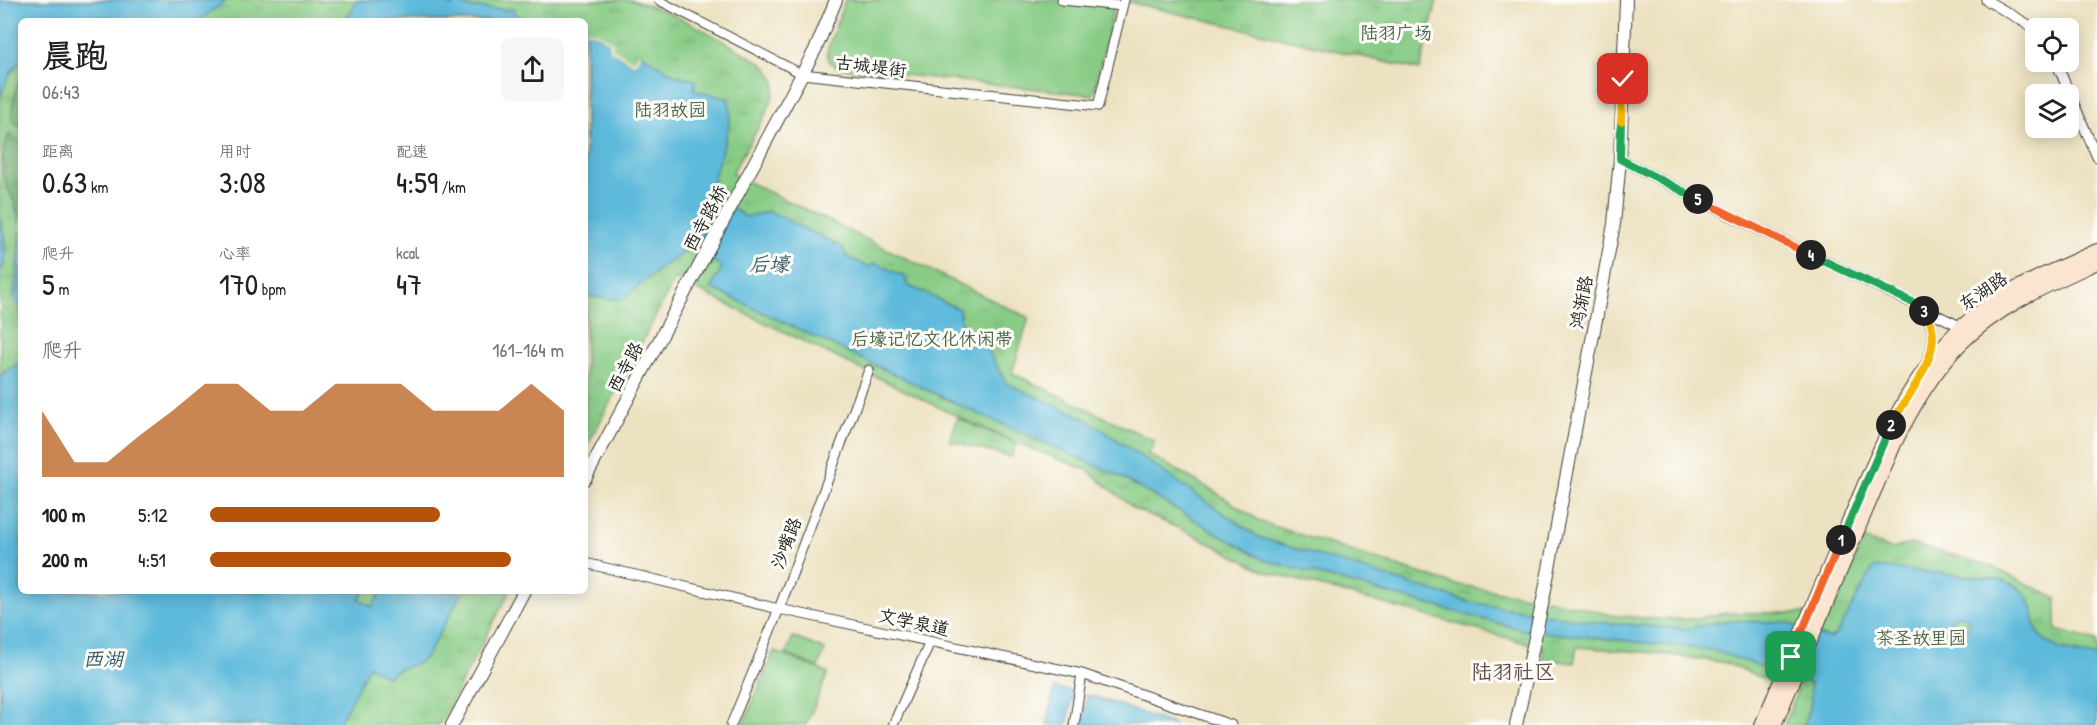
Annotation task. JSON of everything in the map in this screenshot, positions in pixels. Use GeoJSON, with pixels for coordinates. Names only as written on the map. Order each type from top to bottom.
{"type":"FeatureCollection","features":[{"type":"Feature","properties":{"kind":"main road","name":"东湖路"},"geometry":{"type":"LineString","coordinates":[[1855,521],[1909,414],[1985,308],[2019,287],[2097,251]]}},
{"type":"Feature","properties":{"kind":"main road","name":"东湖路"},"geometry":{"type":"LineString","coordinates":[[1855,521],[1892,423],[1924,372],[1968,330],[1986,322],[2023,298],[2097,262]]}},
{"type":"Feature","properties":{"kind":"main road"},"geometry":{"type":"LineString","coordinates":[[1762,725],[1855,521]]}},
{"type":"Feature","properties":{"kind":"main road"},"geometry":{"type":"LineString","coordinates":[[1774,725],[1855,521]]}},
{"type":"Feature","properties":{"kind":"street","name":"古城堤街"},"geometry":{"type":"LineString","coordinates":[[658,0],[802,74],[1098,106],[1123,3]]}},
{"type":"Feature","properties":{"kind":"street"},"geometry":{"type":"LineString","coordinates":[[802,74],[823,34],[836,0]]}},
{"type":"Feature","properties":{"kind":"street"},"geometry":{"type":"LineString","coordinates":[[1062,0],[1123,3]]}},
{"type":"Feature","properties":{"kind":"street","name":"鸿渐路"},"geometry":{"type":"LineString","coordinates":[[1516,725],[1614,224],[1620,159],[1626,0]]}},
{"type":"Feature","properties":{"kind":"street"},"geometry":{"type":"LineString","coordinates":[[1986,0],[2025,23]]}},
{"type":"Feature","properties":{"kind":"street"},"geometry":{"type":"LineString","coordinates":[[2060,72],[2097,157]]}},
{"type":"Feature","properties":{"kind":"street","name":"西寺路桥"},"geometry":{"type":"LineString","coordinates":[[663,335],[802,74]]}},
{"type":"Feature","properties":{"kind":"street"},"geometry":{"type":"LineString","coordinates":[[1620,159],[1729,216],[1968,330]]}},
{"type":"Feature","properties":{"kind":"street"},"geometry":{"type":"LineString","coordinates":[[1914,303],[1926,314],[1932,326],[1932,348],[1924,372]]}},
{"type":"Feature","properties":{"kind":"street","name":"西寺路"},"geometry":{"type":"LineString","coordinates":[[588,473],[663,335]]}},
{"type":"Feature","properties":{"kind":"street","name":"沙嘴路"},"geometry":{"type":"LineString","coordinates":[[731,725],[779,609],[869,370]]}},
{"type":"Feature","properties":{"kind":"street","name":"文学泉道"},"geometry":{"type":"LineString","coordinates":[[588,564],[779,609],[1082,674],[1231,725]]}},
{"type":"Feature","properties":{"kind":"street"},"geometry":{"type":"LineString","coordinates":[[452,725],[522,594]]}},
{"type":"Feature","properties":{"kind":"street"},"geometry":{"type":"LineString","coordinates":[[893,725],[930,642]]}},
{"type":"Feature","properties":{"kind":"street"},"geometry":{"type":"LineString","coordinates":[[1074,725],[1082,674]]}},
{"type":"Feature","properties":{"kind":"green space","name":"茶圣故里园"},"geometry":{"type":"Polygon","coordinates":[[[0,0],[631,0],[648,5],[715,36],[763,64],[772,75],[775,84],[771,103],[732,174],[1029,318],[1012,373],[1155,441],[1148,454],[1212,490],[1261,522],[1453,584],[1551,600],[1611,615],[1657,619],[1694,619],[1725,613],[1832,613],[1864,539],[1891,549],[1912,544],[1988,565],[2056,598],[2056,630],[2097,641],[2097,725],[1784,725],[1797,692],[1726,663],[1656,653],[1577,647],[1574,663],[1542,659],[1544,648],[1264,571],[1194,535],[1135,509],[1087,470],[1017,443],[959,417],[675,279],[588,444],[588,18],[18,18],[18,594],[508,594],[439,725],[0,725],[0,0]]]}},
{"type":"Feature","properties":{"kind":"green space"},"geometry":{"type":"Polygon","coordinates":[[[845,0],[1116,0],[1093,95],[838,68],[829,61],[827,51],[845,0]]]}},
{"type":"Feature","properties":{"kind":"green space","name":"陆羽广场"},"geometry":{"type":"Polygon","coordinates":[[[1129,0],[1437,0],[1420,70],[1128,2],[1129,0]]]}},
{"type":"Feature","properties":{"kind":"green space"},"geometry":{"type":"Polygon","coordinates":[[[18,86],[18,124],[13,121],[12,117],[18,86]]]}},
{"type":"Feature","properties":{"kind":"green space"},"geometry":{"type":"Polygon","coordinates":[[[9,134],[18,141],[18,219],[3,172],[9,134]]]}},
{"type":"Feature","properties":{"kind":"green space"},"geometry":{"type":"Polygon","coordinates":[[[958,418],[1017,444],[1011,457],[949,441],[958,418]]]}},
{"type":"Feature","properties":{"kind":"green space"},"geometry":{"type":"Polygon","coordinates":[[[793,637],[825,650],[818,667],[786,654],[793,637]]]}},
{"type":"Feature","properties":{"kind":"green space"},"geometry":{"type":"Polygon","coordinates":[[[774,651],[828,673],[806,725],[743,725],[774,651]]]}},
{"type":"Feature","properties":{"kind":"water"},"geometry":{"type":"Polygon","coordinates":[[[0,0],[227,0],[202,18],[115,18],[108,16],[18,18],[18,64],[9,75],[0,98],[0,0]]]}},
{"type":"Feature","properties":{"kind":"water"},"geometry":{"type":"Polygon","coordinates":[[[357,0],[442,0],[452,6],[455,1],[471,8],[515,10],[514,15],[526,18],[346,18],[357,0]]]}},
{"type":"Feature","properties":{"kind":"water","name":"后壕"},"geometry":{"type":"Polygon","coordinates":[[[588,33],[596,34],[611,43],[608,48],[635,65],[641,54],[675,75],[696,80],[694,90],[728,99],[729,125],[714,176],[712,196],[746,217],[769,211],[844,248],[845,256],[869,267],[876,263],[905,277],[907,285],[959,309],[963,334],[985,345],[1006,383],[1088,420],[1258,537],[1469,602],[1596,622],[1685,629],[1724,621],[1785,622],[1829,639],[1836,635],[1872,570],[1876,567],[2000,579],[2014,585],[2029,600],[2036,628],[2046,641],[2067,651],[2097,657],[2097,725],[1804,725],[1811,701],[1810,683],[1712,650],[1523,630],[1264,560],[1117,475],[972,411],[711,288],[722,267],[698,250],[682,251],[677,258],[670,261],[621,300],[588,296],[588,33]],[[1957,615],[1952,618],[1951,627],[1961,632],[1968,627],[1969,621],[1963,615],[1957,615]]]}},
{"type":"Feature","properties":{"kind":"water"},"geometry":{"type":"Polygon","coordinates":[[[0,217],[5,260],[0,273],[0,217]]]}},
{"type":"Feature","properties":{"kind":"water"},"geometry":{"type":"Polygon","coordinates":[[[18,259],[18,307],[14,298],[18,259]]]}},
{"type":"Feature","properties":{"kind":"water","name":"西湖"},"geometry":{"type":"Polygon","coordinates":[[[18,364],[18,594],[362,594],[359,599],[372,607],[380,594],[461,594],[426,657],[422,661],[397,670],[388,677],[369,666],[338,725],[0,725],[0,378],[4,372],[18,364]]]}},
{"type":"Feature","properties":{"kind":"water"},"geometry":{"type":"Polygon","coordinates":[[[1054,688],[1074,691],[1067,725],[1047,725],[1054,688]]]}},
{"type":"Feature","properties":{"kind":"water"},"geometry":{"type":"Polygon","coordinates":[[[1087,695],[1099,698],[1176,725],[1083,725],[1087,695]]]}},
{"type":"Feature","properties":{"kind":"pier"},"geometry":{"type":"Polygon","coordinates":[[[588,30],[612,41],[614,44],[612,48],[634,61],[638,53],[641,54],[635,65],[608,49],[610,43],[596,34],[588,33],[588,30]]]}},
{"type":"Feature","properties":{"kind":"district","name":"陆羽社区"},"geometry":{"type":"Point","coordinates":[1513,671]}},
{"type":"Feature","properties":{"kind":"route"},"geometry":{"type":"LineString","coordinates":[[1623,79],[1620,159],[1729,216],[1914,303],[1926,314],[1932,326],[1932,348],[1924,372],[1901,406],[1883,442],[1791,657]]}},
{"type":"Feature","properties":{"kind":"park label","name":"陆羽故园"},"geometry":{"type":"Point","coordinates":[670,109]}},
{"type":"Feature","properties":{"kind":"park label","name":"后壕记忆文化休闲带"},"geometry":{"type":"Point","coordinates":[932,338]}}]}
